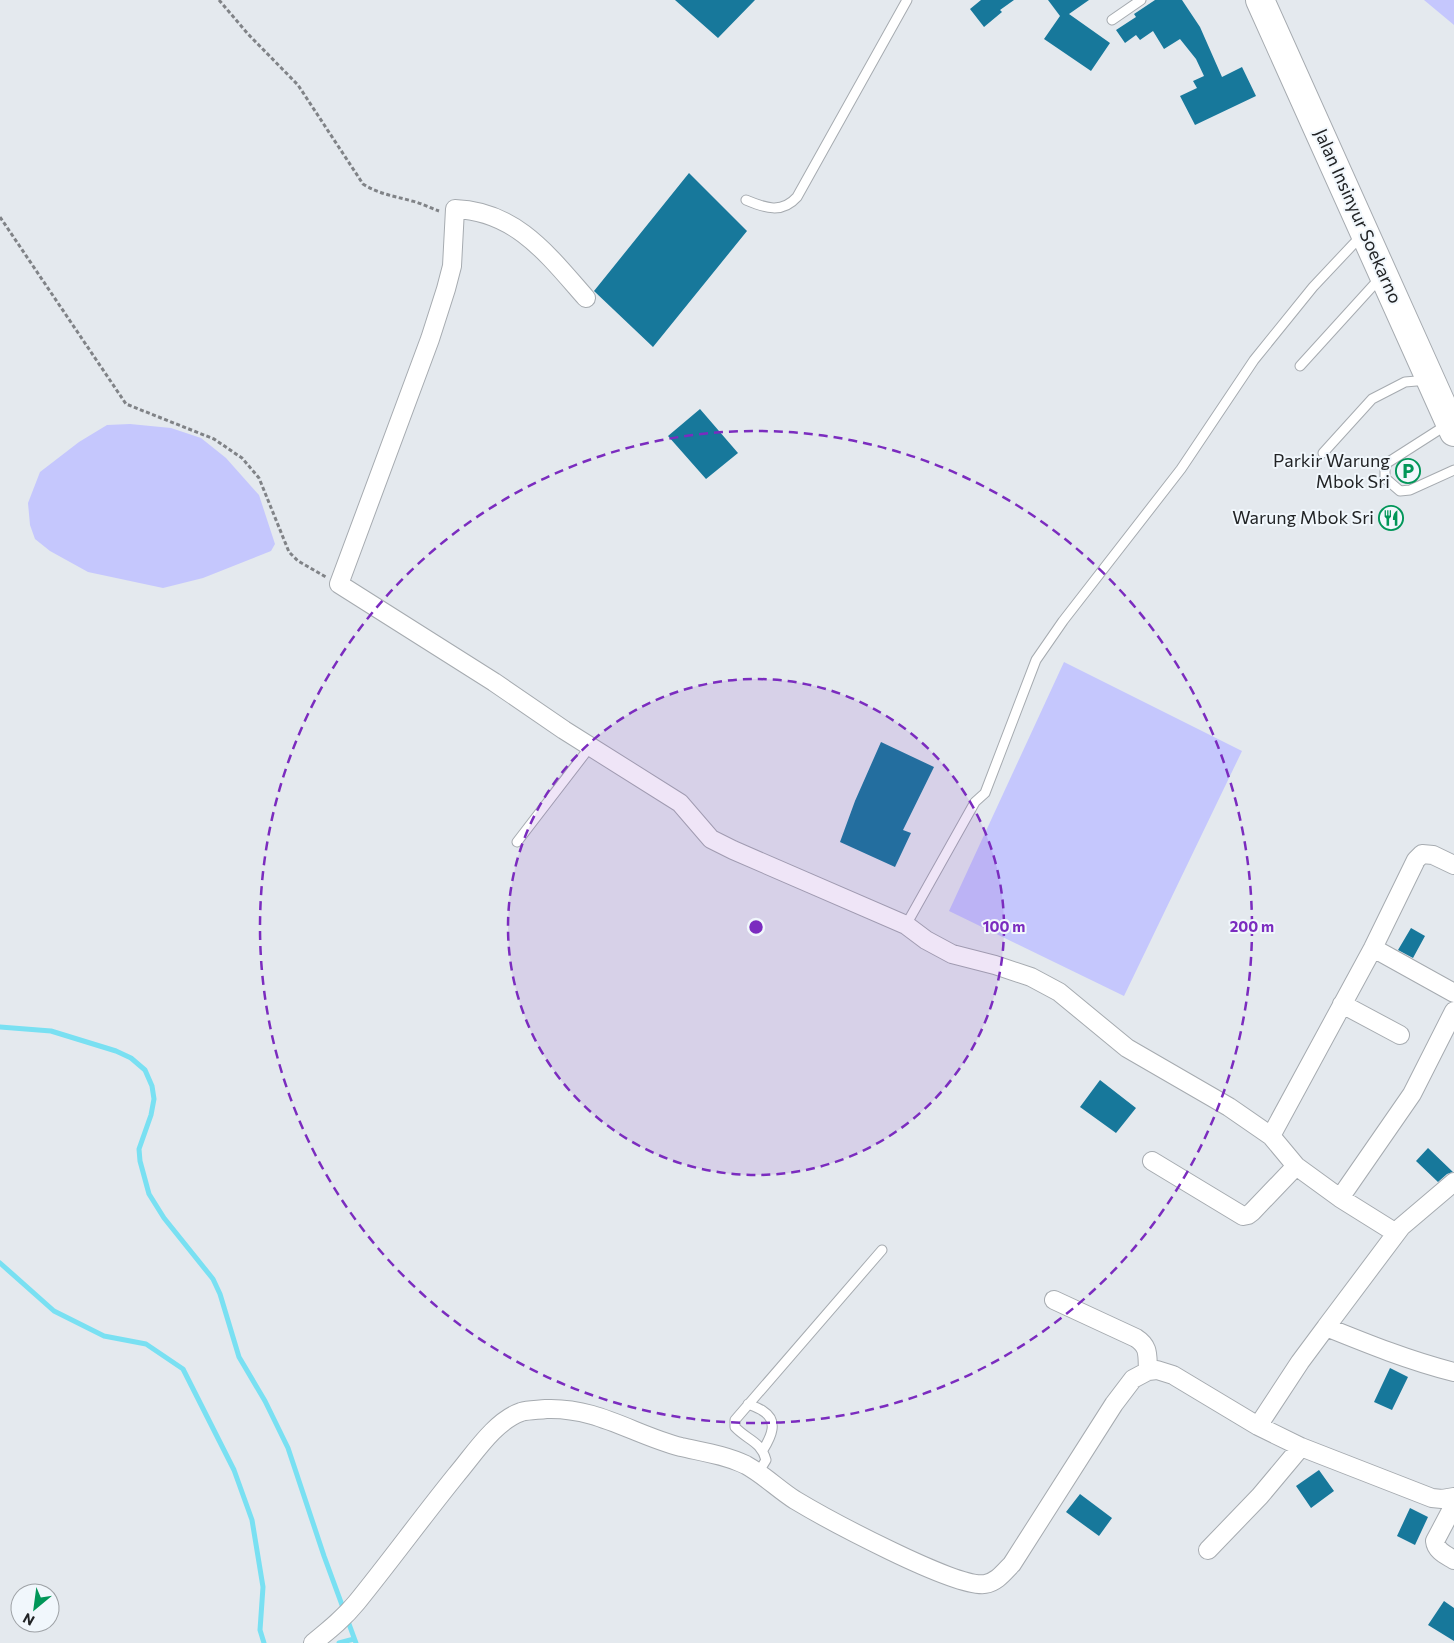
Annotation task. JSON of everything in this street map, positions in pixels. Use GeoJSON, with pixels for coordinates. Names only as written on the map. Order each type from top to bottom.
{"type":"FeatureCollection","features":[{"type":"Feature","properties":{"kind":"main road","name":"Jalan Insinyur Soekarno"},"geometry":{"type":"LineString","coordinates":[[1260,0],[1452,428]]}},
{"type":"Feature","properties":{"kind":"street"},"geometry":{"type":"LineString","coordinates":[[586,298],[545,252],[516,228],[485,213],[455,209],[452,266],[446,290],[430,339],[340,584],[494,682],[590,747],[680,803],[711,839],[906,925],[926,940],[952,954],[1031,977],[1059,992],[1127,1048],[1229,1107],[1270,1136],[1296,1166],[1340,1198],[1396,1233]]}},
{"type":"Feature","properties":{"kind":"street"},"geometry":{"type":"LineString","coordinates":[[1270,1136],[1373,948],[1416,860],[1422,854],[1433,855],[1454,865]]}},
{"type":"Feature","properties":{"kind":"street"},"geometry":{"type":"LineString","coordinates":[[1373,948],[1454,993]]}},
{"type":"Feature","properties":{"kind":"street"},"geometry":{"type":"LineString","coordinates":[[1342,1004],[1400,1035]]}},
{"type":"Feature","properties":{"kind":"street"},"geometry":{"type":"LineString","coordinates":[[1340,1198],[1412,1094],[1454,1011]]}},
{"type":"Feature","properties":{"kind":"street"},"geometry":{"type":"LineString","coordinates":[[1152,1161],[1243,1216],[1252,1212],[1296,1166]]}},
{"type":"Feature","properties":{"kind":"street"},"geometry":{"type":"LineString","coordinates":[[1258,1426],[1300,1362],[1396,1233],[1454,1182]]}},
{"type":"Feature","properties":{"kind":"street"},"geometry":{"type":"LineString","coordinates":[[1054,1300],[1144,1343],[1147,1350],[1148,1371]]}},
{"type":"Feature","properties":{"kind":"street"},"geometry":{"type":"LineString","coordinates":[[1326,1327],[1381,1350],[1454,1372]]}},
{"type":"Feature","properties":{"kind":"street"},"geometry":{"type":"LineString","coordinates":[[313,1643],[338,1622],[355,1604],[487,1437],[504,1422],[522,1412],[561,1408],[582,1411],[666,1442],[729,1458],[758,1472],[796,1500],[860,1535],[938,1572],[969,1583],[983,1584],[991,1582],[1001,1576],[1012,1564],[1114,1404],[1133,1378],[1148,1371],[1157,1370],[1173,1375],[1258,1426],[1301,1447],[1432,1498],[1454,1497]]}},
{"type":"Feature","properties":{"kind":"street"},"geometry":{"type":"LineString","coordinates":[[1208,1550],[1260,1496],[1301,1447]]}},
{"type":"Feature","properties":{"kind":"street"},"geometry":{"type":"LineString","coordinates":[[1454,1505],[1435,1541],[1438,1550],[1454,1560]]}},
{"type":"Feature","properties":{"kind":"lane"},"geometry":{"type":"LineString","coordinates":[[746,200],[766,207],[782,208],[791,204],[797,197],[906,0]]}},
{"type":"Feature","properties":{"kind":"lane"},"geometry":{"type":"LineString","coordinates":[[1112,20],[1140,0]]}},
{"type":"Feature","properties":{"kind":"lane"},"geometry":{"type":"LineString","coordinates":[[906,925],[975,802],[985,793],[1036,660],[1063,621],[1180,470],[1254,360],[1313,286],[1364,232]]}},
{"type":"Feature","properties":{"kind":"lane"},"geometry":{"type":"LineString","coordinates":[[1300,366],[1384,274]]}},
{"type":"Feature","properties":{"kind":"lane"},"geometry":{"type":"LineString","coordinates":[[1323,453],[1372,399],[1405,382],[1430,379]]}},
{"type":"Feature","properties":{"kind":"lane"},"geometry":{"type":"LineString","coordinates":[[1452,428],[1387,463],[1385,478],[1400,491],[1410,490],[1454,470]]}},
{"type":"Feature","properties":{"kind":"lane"},"geometry":{"type":"LineString","coordinates":[[517,842],[590,747]]}},
{"type":"Feature","properties":{"kind":"lane"},"geometry":{"type":"LineString","coordinates":[[758,1472],[766,1460],[763,1450],[753,1440],[741,1434],[735,1427],[735,1420],[882,1250]]}},
{"type":"Feature","properties":{"kind":"lane"},"geometry":{"type":"LineString","coordinates":[[748,1404],[764,1411],[771,1420],[773,1430],[763,1450]]}},
{"type":"Feature","properties":{"kind":"path"},"geometry":{"type":"LineString","coordinates":[[219,0],[248,34],[298,85],[363,184],[385,195],[414,201],[442,212],[448,213],[455,209]]}},
{"type":"Feature","properties":{"kind":"path"},"geometry":{"type":"LineString","coordinates":[[0,217],[126,404],[214,439],[242,458],[259,478],[289,552],[298,562],[340,584]]}},
{"type":"Feature","properties":{"kind":"shaded area"},"geometry":{"type":"Polygon","coordinates":[[[1424,0],[1454,0],[1454,25],[1424,0]]]}},
{"type":"Feature","properties":{"kind":"shaded area"},"geometry":{"type":"Polygon","coordinates":[[[130,424],[171,428],[201,438],[226,458],[259,495],[275,544],[271,551],[203,578],[163,588],[88,572],[50,551],[35,539],[30,525],[28,503],[40,472],[79,442],[107,425],[130,424]]]}},
{"type":"Feature","properties":{"kind":"shaded area"},"geometry":{"type":"Polygon","coordinates":[[[1064,662],[1242,751],[1124,996],[949,911],[1064,662]]]}},
{"type":"Feature","properties":{"kind":"building"},"geometry":{"type":"Polygon","coordinates":[[[675,0],[755,0],[718,38],[675,0]]]}},
{"type":"Feature","properties":{"kind":"building"},"geometry":{"type":"Polygon","coordinates":[[[981,0],[1014,0],[1000,10],[1002,12],[984,27],[970,9],[981,0]]]}},
{"type":"Feature","properties":{"kind":"building"},"geometry":{"type":"Polygon","coordinates":[[[1048,0],[1089,0],[1069,14],[1110,43],[1091,71],[1044,39],[1060,16],[1048,0]]]}},
{"type":"Feature","properties":{"kind":"building"},"geometry":{"type":"Polygon","coordinates":[[[1155,0],[1182,0],[1200,27],[1222,77],[1242,67],[1256,96],[1195,125],[1180,96],[1197,88],[1193,81],[1204,76],[1196,59],[1180,39],[1164,49],[1153,31],[1140,40],[1136,35],[1125,43],[1116,30],[1136,17],[1134,14],[1155,0]]]}},
{"type":"Feature","properties":{"kind":"building"},"geometry":{"type":"Polygon","coordinates":[[[689,173],[747,231],[653,347],[594,291],[689,173]]]}},
{"type":"Feature","properties":{"kind":"building"},"geometry":{"type":"Polygon","coordinates":[[[700,409],[738,453],[706,479],[668,436],[700,409]]]}},
{"type":"Feature","properties":{"kind":"building"},"geometry":{"type":"Polygon","coordinates":[[[881,742],[934,767],[903,830],[911,833],[895,867],[840,842],[855,801],[881,742]]]}},
{"type":"Feature","properties":{"kind":"building"},"geometry":{"type":"Polygon","coordinates":[[[1411,928],[1425,936],[1413,958],[1398,950],[1411,928]]]}},
{"type":"Feature","properties":{"kind":"building"},"geometry":{"type":"Polygon","coordinates":[[[1100,1080],[1136,1108],[1116,1133],[1080,1107],[1100,1080]]]}},
{"type":"Feature","properties":{"kind":"building"},"geometry":{"type":"Polygon","coordinates":[[[1428,1148],[1453,1172],[1447,1174],[1438,1182],[1416,1161],[1428,1148]]]}},
{"type":"Feature","properties":{"kind":"building"},"geometry":{"type":"Polygon","coordinates":[[[1390,1368],[1408,1377],[1392,1410],[1374,1402],[1390,1368]]]}},
{"type":"Feature","properties":{"kind":"building"},"geometry":{"type":"Polygon","coordinates":[[[1319,1470],[1334,1491],[1311,1508],[1296,1486],[1319,1470]]]}},
{"type":"Feature","properties":{"kind":"building"},"geometry":{"type":"Polygon","coordinates":[[[1080,1494],[1112,1518],[1099,1536],[1066,1512],[1080,1494]]]}},
{"type":"Feature","properties":{"kind":"building"},"geometry":{"type":"Polygon","coordinates":[[[1410,1508],[1428,1517],[1415,1545],[1397,1536],[1410,1508]]]}},
{"type":"Feature","properties":{"kind":"building"},"geometry":{"type":"Polygon","coordinates":[[[1444,1601],[1454,1608],[1454,1641],[1428,1625],[1444,1601]]]}},
{"type":"Feature","properties":{"kind":"waterway"},"geometry":{"type":"LineString","coordinates":[[0,1027],[51,1031],[116,1051],[131,1058],[145,1070],[152,1086],[154,1099],[151,1115],[139,1149],[140,1161],[149,1194],[164,1218],[213,1279],[220,1294],[239,1357],[265,1401],[288,1448],[324,1556],[356,1643]]}},
{"type":"Feature","properties":{"kind":"waterway"},"geometry":{"type":"LineString","coordinates":[[0,1263],[54,1311],[104,1336],[146,1344],[183,1369],[234,1470],[252,1520],[263,1587],[260,1630],[264,1643]]}},
{"type":"Feature","properties":{"kind":"waterway"},"geometry":{"type":"LineString","coordinates":[[339,1643],[354,1639]]}},
{"type":"Feature","properties":{"kind":"place","name":"Parkir Warung Mbok Sri"},"geometry":{"type":"Point","coordinates":[1408,471]}},
{"type":"Feature","properties":{"kind":"place","name":"Warung Mbok Sri"},"geometry":{"type":"Point","coordinates":[1391,518]}}]}
